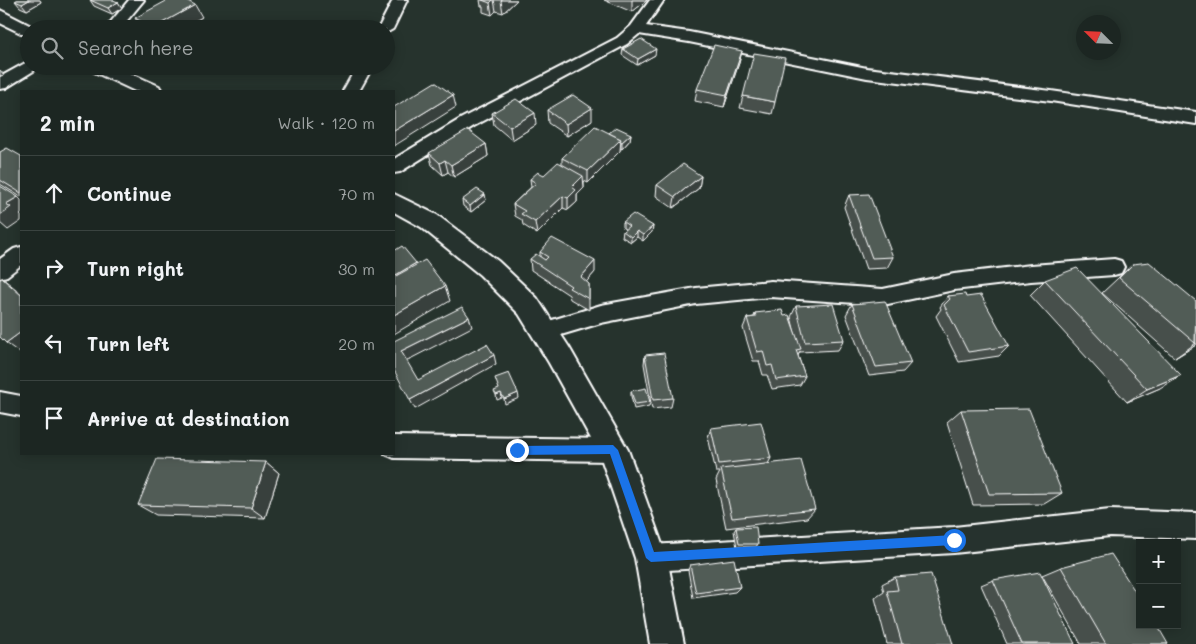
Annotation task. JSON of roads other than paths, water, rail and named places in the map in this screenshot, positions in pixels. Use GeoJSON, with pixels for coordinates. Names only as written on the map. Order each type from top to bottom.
{"type":"FeatureCollection","features":[{"type":"Feature","properties":{"kind":"street"},"geometry":{"type":"LineString","coordinates":[[120,20],[137,0]]}},
{"type":"Feature","properties":{"kind":"street"},"geometry":{"type":"LineString","coordinates":[[390,20],[400,0]]}},
{"type":"Feature","properties":{"kind":"street"},"geometry":{"type":"LineString","coordinates":[[395,166],[468,122],[622,41],[636,29],[657,0]]}},
{"type":"Feature","properties":{"kind":"street"},"geometry":{"type":"LineString","coordinates":[[0,16],[20,26]]}},
{"type":"Feature","properties":{"kind":"street"},"geometry":{"type":"LineString","coordinates":[[636,29],[690,37],[867,73],[1051,96],[1196,118]]}},
{"type":"Feature","properties":{"kind":"street"},"geometry":{"type":"LineString","coordinates":[[0,84],[20,72]]}},
{"type":"Feature","properties":{"kind":"street"},"geometry":{"type":"LineString","coordinates":[[117,75],[150,90]]}},
{"type":"Feature","properties":{"kind":"street"},"geometry":{"type":"LineString","coordinates":[[353,90],[360,75]]}},
{"type":"Feature","properties":{"kind":"street"},"geometry":{"type":"LineString","coordinates":[[395,203],[429,221],[489,268],[528,306],[544,331],[613,450],[651,558],[666,644]]}},
{"type":"Feature","properties":{"kind":"street"},"geometry":{"type":"LineString","coordinates":[[0,270],[20,256]]}},
{"type":"Feature","properties":{"kind":"street"},"geometry":{"type":"LineString","coordinates":[[544,331],[600,314],[696,296],[771,289],[883,297],[954,282],[1032,273],[1114,267]]}},
{"type":"Feature","properties":{"kind":"street"},"geometry":{"type":"LineString","coordinates":[[395,448],[613,450]]}},
{"type":"Feature","properties":{"kind":"street"},"geometry":{"type":"LineString","coordinates":[[651,558],[954,540],[1110,524],[1196,526]]}}]}
